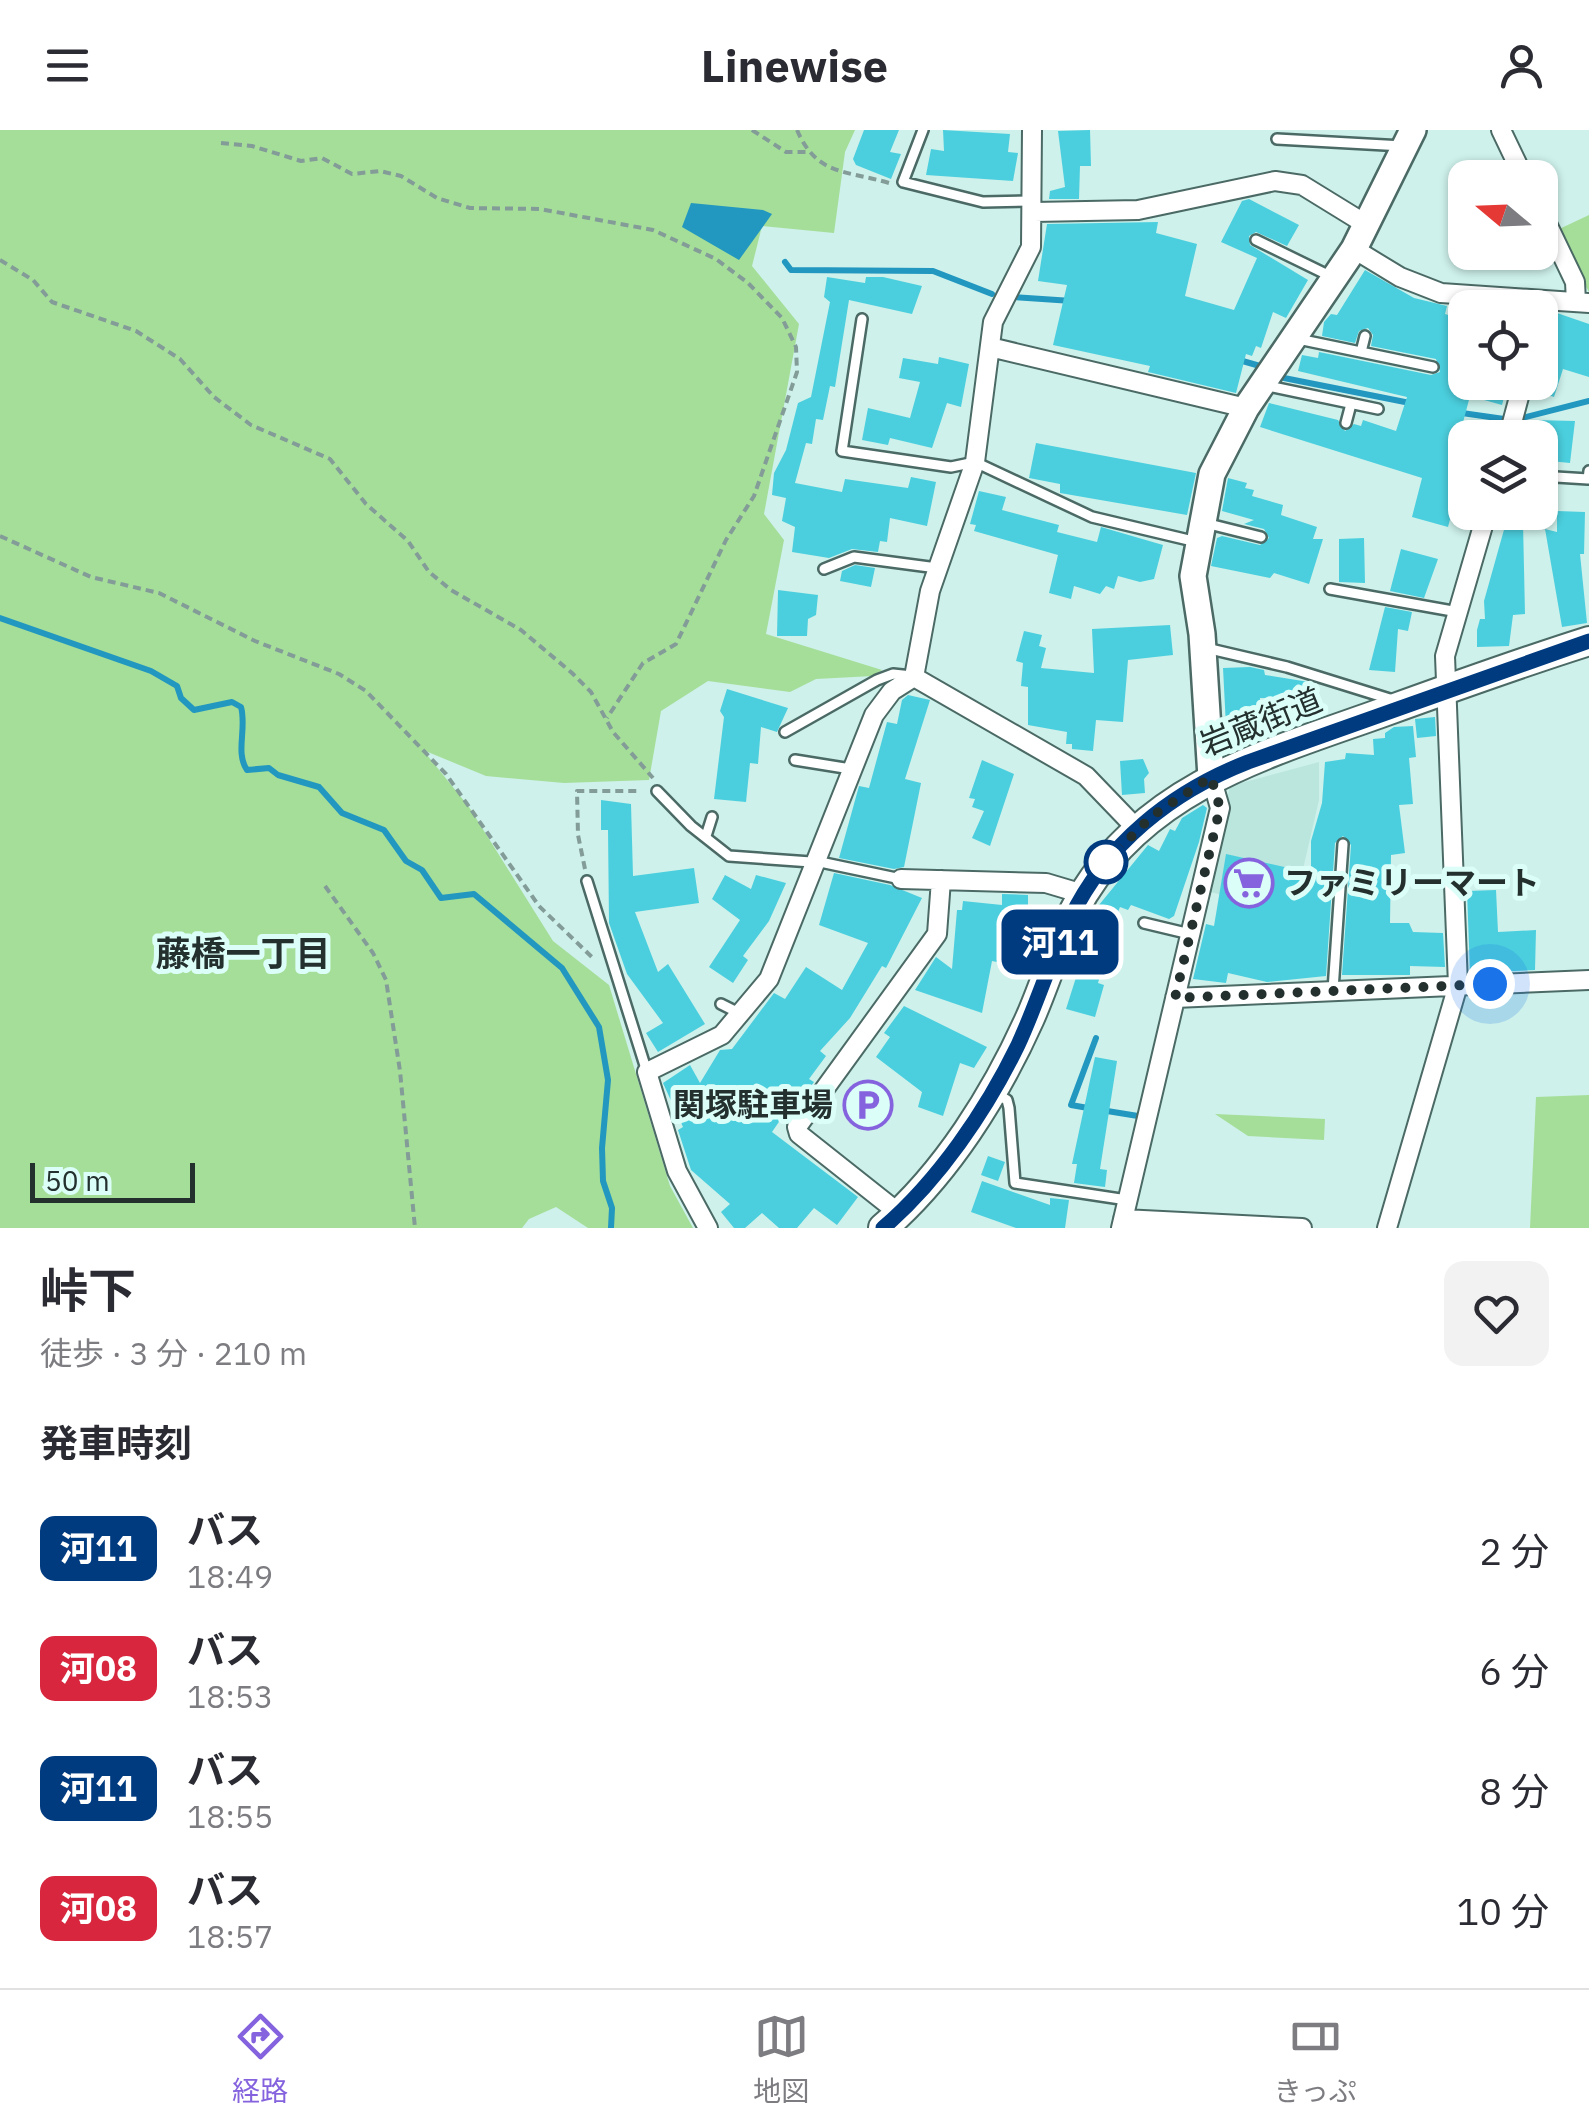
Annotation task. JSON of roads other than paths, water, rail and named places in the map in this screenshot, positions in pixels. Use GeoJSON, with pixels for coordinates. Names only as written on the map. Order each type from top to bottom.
{"type":"FeatureCollection","features":[{"type":"Feature","properties":{"kind":"main road","name":"岩蔵街道"},"geometry":{"type":"LineString","coordinates":[[891,1221],[992,1092],[1018,1046],[1083,894],[1137,829],[1211,777],[1589,641]]}},
{"type":"Feature","properties":{"kind":"street"},"geometry":{"type":"LineString","coordinates":[[708,1228],[677,1170],[647,1072],[699,1050],[742,1014],[769,979],[881,704],[914,676],[938,569],[975,462],[998,306],[1031,247],[1032,130]]}},
{"type":"Feature","properties":{"kind":"street"},"geometry":{"type":"LineString","coordinates":[[1500,130],[1515,160]]}},
{"type":"Feature","properties":{"kind":"street"},"geometry":{"type":"LineString","coordinates":[[1302,1228],[1124,1216],[1220,808],[1206,752],[1204,647],[1193,576],[1199,532],[1217,463],[1246,408],[1354,249],[1409,138]]}},
{"type":"Feature","properties":{"kind":"street"},"geometry":{"type":"LineString","coordinates":[[1034,206],[1138,210],[1275,181],[1302,186],[1367,225]]}},
{"type":"Feature","properties":{"kind":"street"},"geometry":{"type":"LineString","coordinates":[[1558,247],[1583,303],[1558,302]]}},
{"type":"Feature","properties":{"kind":"street"},"geometry":{"type":"LineString","coordinates":[[1354,249],[1400,278],[1448,293]]}},
{"type":"Feature","properties":{"kind":"street"},"geometry":{"type":"LineString","coordinates":[[990,347],[1246,408]]}},
{"type":"Feature","properties":{"kind":"street"},"geometry":{"type":"LineString","coordinates":[[1387,1228],[1458,985],[1445,656],[1482,530]]}},
{"type":"Feature","properties":{"kind":"street"},"geometry":{"type":"LineString","coordinates":[[914,676],[946,706],[1086,776],[1137,829]]}},
{"type":"Feature","properties":{"kind":"street"},"geometry":{"type":"LineString","coordinates":[[901,879],[1046,882],[1083,894]]}},
{"type":"Feature","properties":{"kind":"street"},"geometry":{"type":"LineString","coordinates":[[891,1221],[798,1134],[798,1126],[937,934],[941,880]]}},
{"type":"Feature","properties":{"kind":"street"},"geometry":{"type":"LineString","coordinates":[[1175,998],[1589,980]]}},
{"type":"Feature","properties":{"kind":"lane"},"geometry":{"type":"LineString","coordinates":[[924,130],[904,182],[984,202],[1034,206]]}},
{"type":"Feature","properties":{"kind":"lane"},"geometry":{"type":"LineString","coordinates":[[1277,139],[1409,138]]}},
{"type":"Feature","properties":{"kind":"lane"},"geometry":{"type":"LineString","coordinates":[[1256,240],[1336,278]]}},
{"type":"Feature","properties":{"kind":"lane"},"geometry":{"type":"LineString","coordinates":[[862,318],[842,451],[951,467],[975,462],[1092,518],[1261,537]]}},
{"type":"Feature","properties":{"kind":"lane"},"geometry":{"type":"LineString","coordinates":[[1361,352],[1364,336]]}},
{"type":"Feature","properties":{"kind":"lane"},"geometry":{"type":"LineString","coordinates":[[1295,339],[1433,367]]}},
{"type":"Feature","properties":{"kind":"lane"},"geometry":{"type":"LineString","coordinates":[[1262,385],[1378,409]]}},
{"type":"Feature","properties":{"kind":"lane"},"geometry":{"type":"LineString","coordinates":[[1346,423],[1351,404]]}},
{"type":"Feature","properties":{"kind":"lane"},"geometry":{"type":"LineString","coordinates":[[1558,477],[1588,479],[1589,471]]}},
{"type":"Feature","properties":{"kind":"lane"},"geometry":{"type":"LineString","coordinates":[[824,569],[854,557],[938,569]]}},
{"type":"Feature","properties":{"kind":"lane"},"geometry":{"type":"LineString","coordinates":[[1330,588],[1458,612]]}},
{"type":"Feature","properties":{"kind":"lane"},"geometry":{"type":"LineString","coordinates":[[1204,647],[1287,666],[1407,704]]}},
{"type":"Feature","properties":{"kind":"lane"},"geometry":{"type":"LineString","coordinates":[[785,732],[877,680],[893,674],[914,676]]}},
{"type":"Feature","properties":{"kind":"lane"},"geometry":{"type":"LineString","coordinates":[[795,760],[852,770]]}},
{"type":"Feature","properties":{"kind":"lane"},"geometry":{"type":"LineString","coordinates":[[657,791],[729,856],[817,862],[901,879]]}},
{"type":"Feature","properties":{"kind":"lane"},"geometry":{"type":"LineString","coordinates":[[706,836],[712,818]]}},
{"type":"Feature","properties":{"kind":"lane"},"geometry":{"type":"LineString","coordinates":[[1332,991],[1346,892],[1343,844]]}},
{"type":"Feature","properties":{"kind":"lane"},"geometry":{"type":"LineString","coordinates":[[587,881],[647,1072]]}},
{"type":"Feature","properties":{"kind":"lane"},"geometry":{"type":"LineString","coordinates":[[1144,924],[1190,934]]}},
{"type":"Feature","properties":{"kind":"lane"},"geometry":{"type":"LineString","coordinates":[[721,1004],[742,1014]]}},
{"type":"Feature","properties":{"kind":"lane"},"geometry":{"type":"LineString","coordinates":[[992,1092],[1006,1100],[1009,1108],[1015,1183],[1124,1216]]}},
{"type":"Feature","properties":{"kind":"water"},"geometry":{"type":"Polygon","coordinates":[[[691,203],[772,214],[739,260],[682,227],[691,203]]]}},
{"type":"Feature","properties":{"kind":"waterway"},"geometry":{"type":"LineString","coordinates":[[785,262],[791,270],[933,271],[992,294]]}},
{"type":"Feature","properties":{"kind":"waterway"},"geometry":{"type":"LineString","coordinates":[[1014,297],[1072,301]]}},
{"type":"Feature","properties":{"kind":"waterway"},"geometry":{"type":"LineString","coordinates":[[1239,360],[1260,366]]}},
{"type":"Feature","properties":{"kind":"waterway"},"geometry":{"type":"LineString","coordinates":[[1284,378],[1410,403]]}},
{"type":"Feature","properties":{"kind":"waterway"},"geometry":{"type":"LineString","coordinates":[[1522,418],[1589,401]]}},
{"type":"Feature","properties":{"kind":"waterway"},"geometry":{"type":"LineString","coordinates":[[1462,413],[1504,419]]}},
{"type":"Feature","properties":{"kind":"waterway"},"geometry":{"type":"LineString","coordinates":[[0,618],[151,671],[177,686],[181,698],[194,710],[232,702],[241,707],[242,756],[247,770],[269,768],[278,775],[319,787],[342,813],[384,830],[406,861],[422,870],[441,898],[474,894],[562,968],[599,1027],[608,1080],[602,1148],[603,1181],[612,1208],[611,1228]]}},
{"type":"Feature","properties":{"kind":"waterway"},"geometry":{"type":"LineString","coordinates":[[1088,1108],[1071,1105],[1096,1038]]}},
{"type":"Feature","properties":{"kind":"waterway"},"geometry":{"type":"LineString","coordinates":[[1101,1110],[1138,1116]]}},
{"type":"Feature","properties":{"kind":"place","name":"ファミリーマート"},"geometry":{"type":"Point","coordinates":[1249,883]}},
{"type":"Feature","properties":{"kind":"place","name":"関塚駐車場"},"geometry":{"type":"Point","coordinates":[868,1105]}},
{"type":"Feature","properties":{"kind":"district","name":"藤橋一丁目"},"geometry":{"type":"Point","coordinates":[243,954]}}]}
